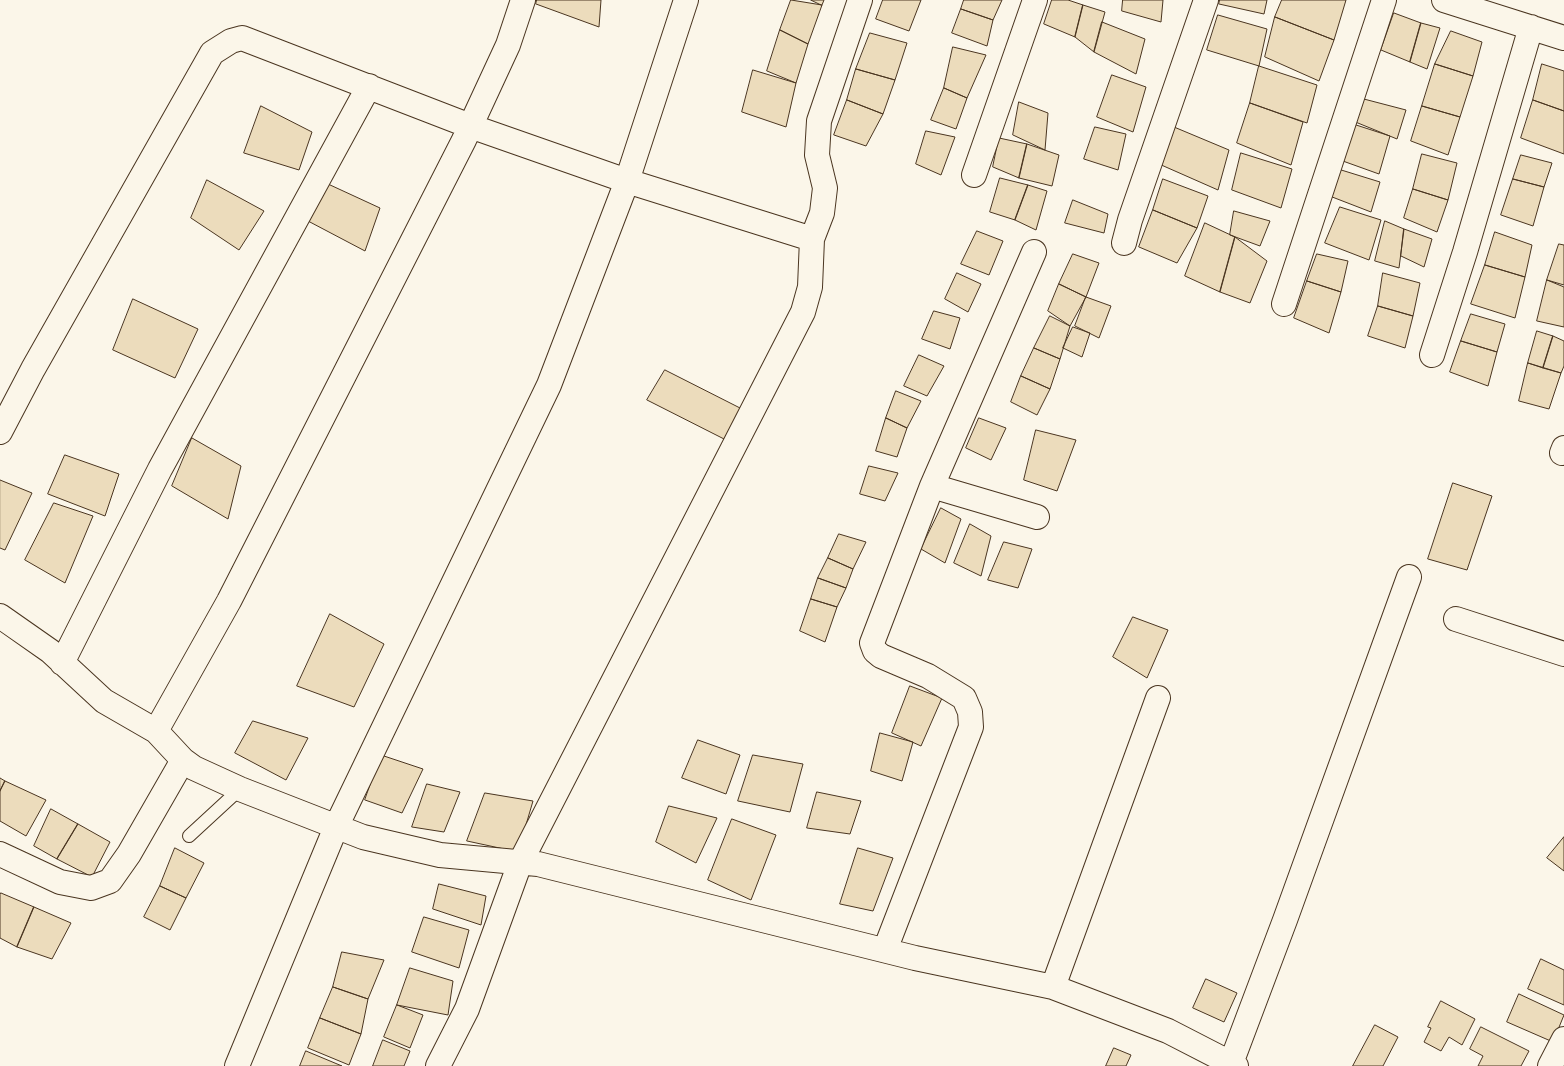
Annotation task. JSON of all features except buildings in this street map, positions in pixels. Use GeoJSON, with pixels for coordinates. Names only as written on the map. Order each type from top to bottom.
{"type":"FeatureCollection","features":[{"type":"Feature","properties":{"kind":"street"},"geometry":{"type":"LineString","coordinates":[[156,731],[228,601],[470,126],[508,45],[523,0]]}},
{"type":"Feature","properties":{"kind":"street"},"geometry":{"type":"LineString","coordinates":[[236,1066],[336,827],[549,385],[627,181],[686,0]]}},
{"type":"Feature","properties":{"kind":"street"},"geometry":{"type":"LineString","coordinates":[[438,1066],[467,1009],[520,863],[803,312],[810,287],[812,240],[822,213],[824,188],[817,155],[819,121],[860,0]]}},
{"type":"Feature","properties":{"kind":"street"},"geometry":{"type":"LineString","coordinates":[[974,175],[1035,0]]}},
{"type":"Feature","properties":{"kind":"street"},"geometry":{"type":"LineString","coordinates":[[1124,243],[1130,220],[1206,0]]}},
{"type":"Feature","properties":{"kind":"street"},"geometry":{"type":"LineString","coordinates":[[1284,304],[1384,0]]}},
{"type":"Feature","properties":{"kind":"street"},"geometry":{"type":"LineString","coordinates":[[1444,0],[1564,38]]}},
{"type":"Feature","properties":{"kind":"street"},"geometry":{"type":"LineString","coordinates":[[1432,356],[1465,252],[1531,27]]}},
{"type":"Feature","properties":{"kind":"street"},"geometry":{"type":"LineString","coordinates":[[0,432],[212,53],[231,41],[242,38],[470,126],[627,181],[812,240]]}},
{"type":"Feature","properties":{"kind":"street"},"geometry":{"type":"LineString","coordinates":[[62,663],[160,469],[369,86]]}},
{"type":"Feature","properties":{"kind":"street"},"geometry":{"type":"LineString","coordinates":[[885,950],[971,727],[970,712],[964,698],[928,676],[881,656],[875,651],[872,643],[932,486],[1034,252]]}},
{"type":"Feature","properties":{"kind":"street"},"geometry":{"type":"LineString","coordinates":[[932,486],[1037,517]]}},
{"type":"Feature","properties":{"kind":"street"},"geometry":{"type":"LineString","coordinates":[[0,617],[50,651],[104,701],[156,731],[183,760],[194,768],[240,789],[363,837],[440,855],[538,864],[757,920],[1053,987],[1168,1031],[1232,1065],[1409,577]]}},
{"type":"Feature","properties":{"kind":"street"},"geometry":{"type":"LineString","coordinates":[[1456,619],[1564,654]]}},
{"type":"Feature","properties":{"kind":"street"},"geometry":{"type":"LineString","coordinates":[[1053,987],[1158,698]]}},
{"type":"Feature","properties":{"kind":"street"},"geometry":{"type":"LineString","coordinates":[[0,854],[60,882],[91,888],[110,881],[129,854],[183,760]]}},
{"type":"Feature","properties":{"kind":"street"},"geometry":{"type":"LineString","coordinates":[[1550,1066],[1564,1039]]}},
{"type":"Feature","properties":{"kind":"lane"},"geometry":{"type":"LineString","coordinates":[[190,836],[240,789]]}}]}
